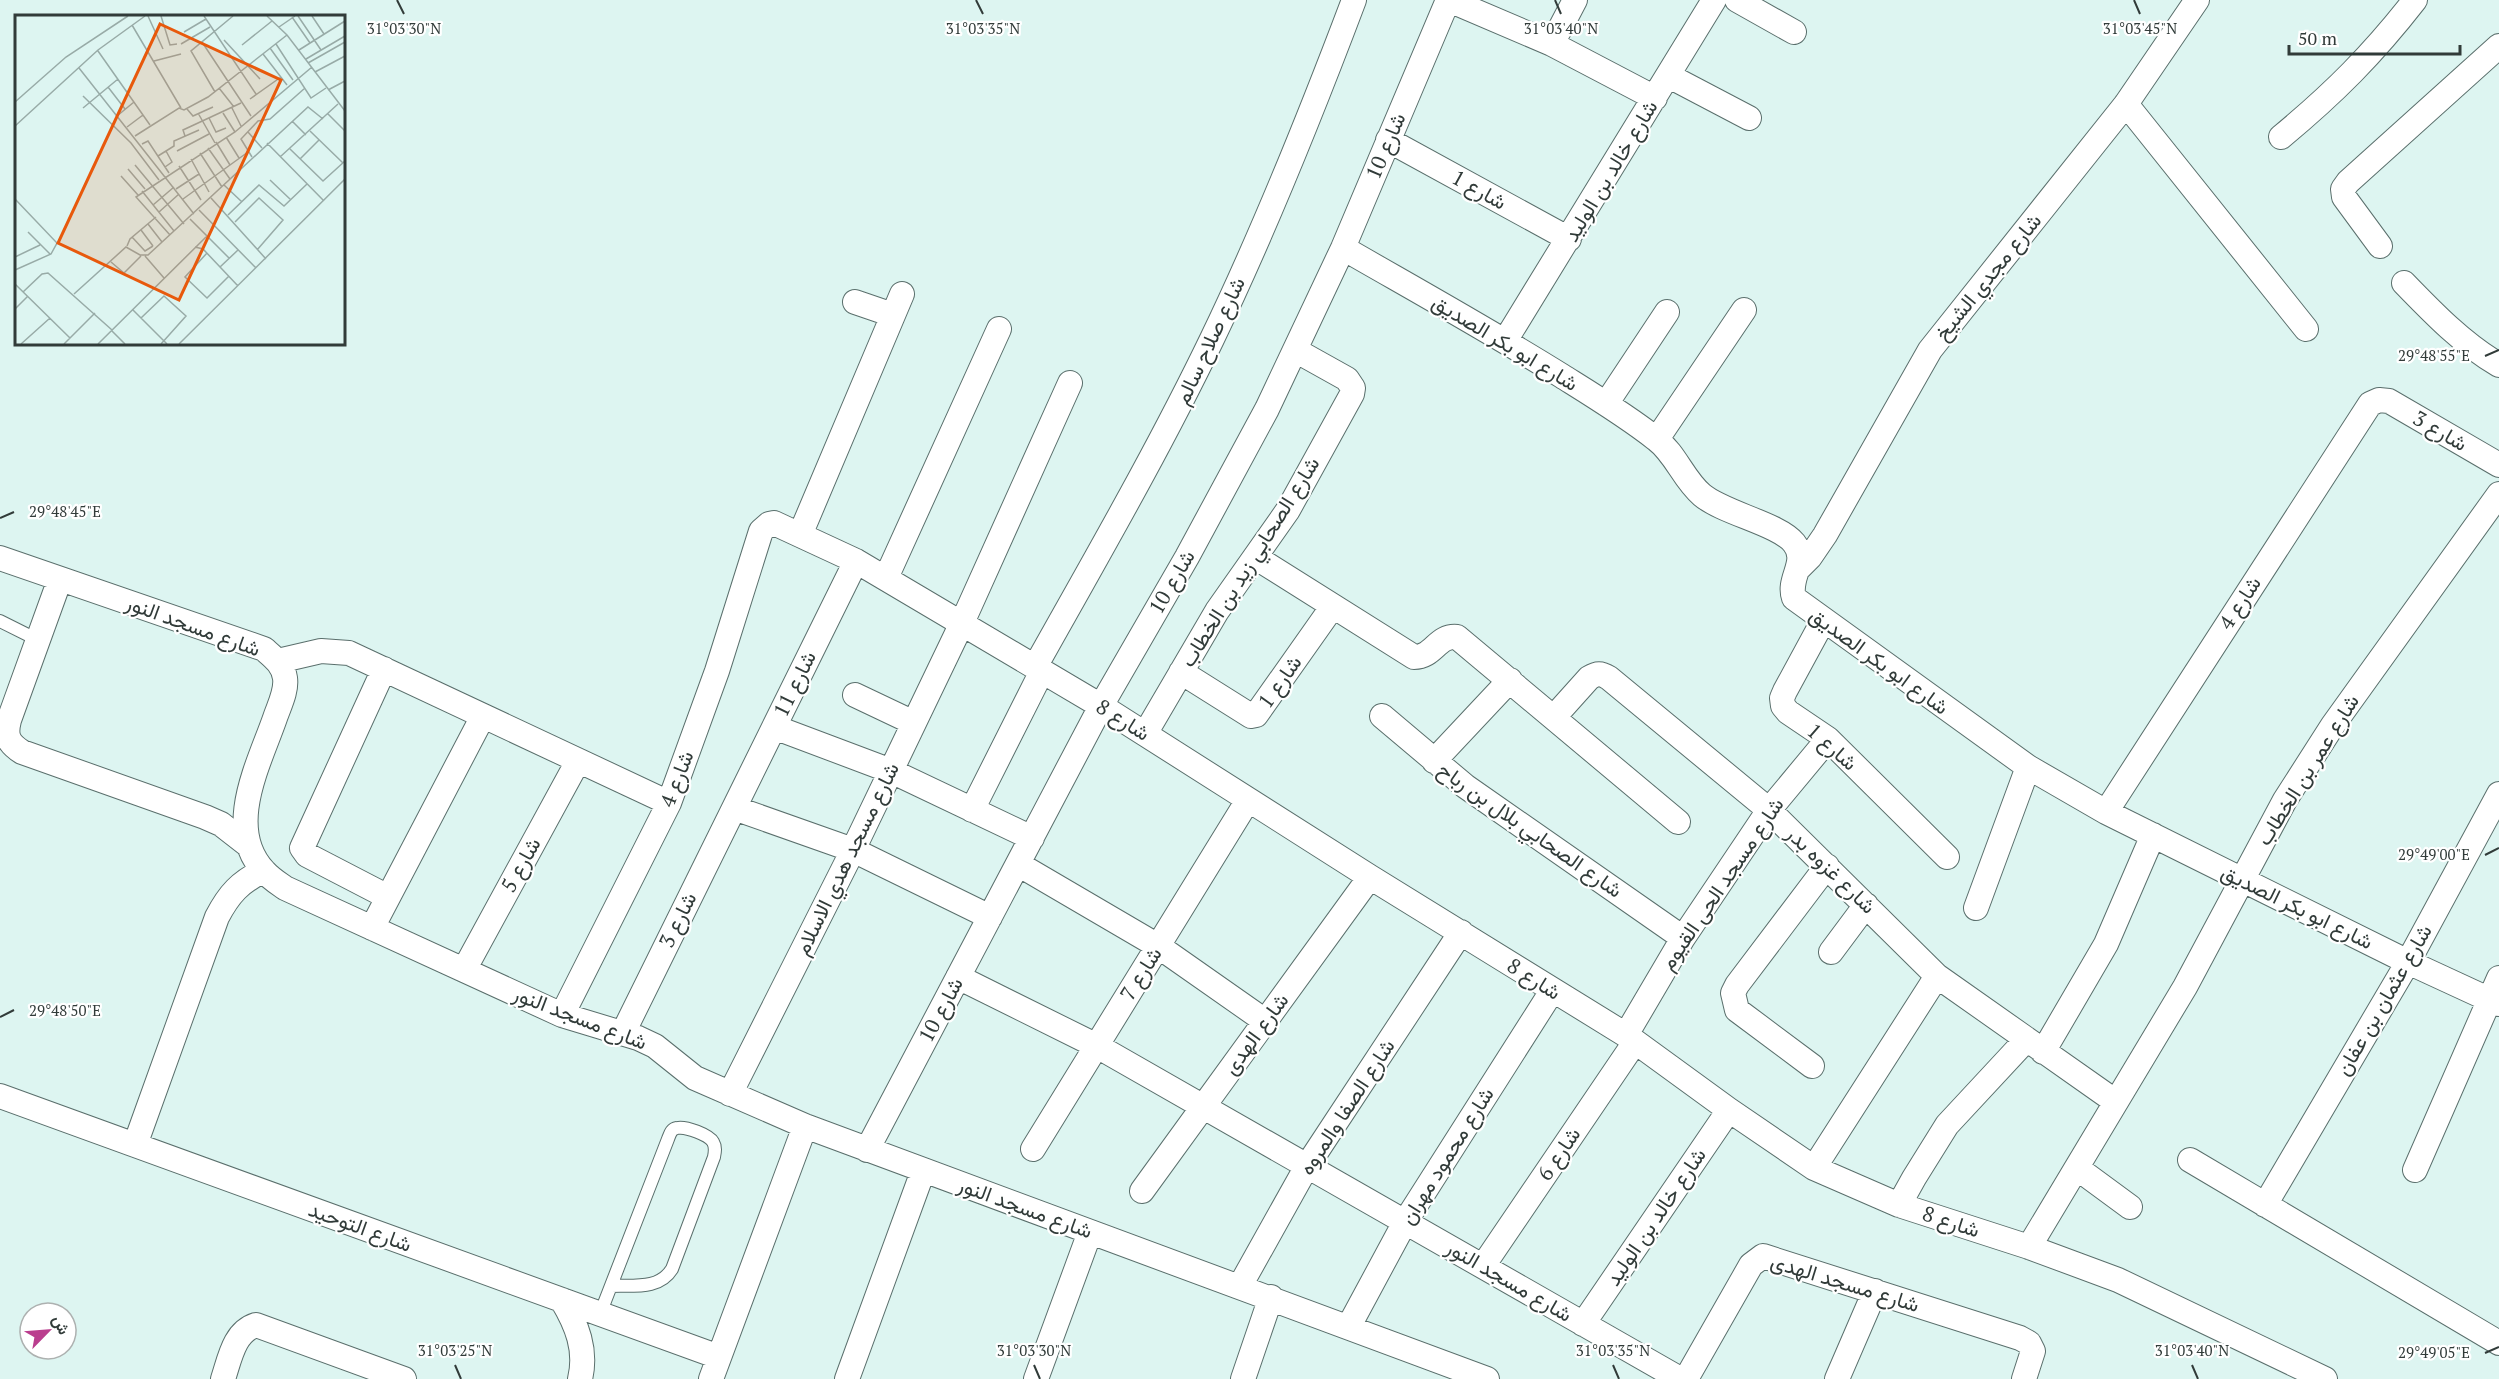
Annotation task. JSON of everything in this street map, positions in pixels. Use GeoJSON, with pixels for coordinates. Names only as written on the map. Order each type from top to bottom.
{"type":"FeatureCollection","features":[{"type":"Feature","properties":{"kind":"street","name":"شارع صلاح سالم"},"geometry":{"type":"LineString","coordinates":[[1038,669],[1169,426],[1213,338],[1262,227],[1354,0]]}},
{"type":"Feature","properties":{"kind":"street"},"geometry":{"type":"LineString","coordinates":[[1448,0],[1552,44],[1655,98]]}},
{"type":"Feature","properties":{"kind":"street","name":"شارع 10"},"geometry":{"type":"LineString","coordinates":[[867,1150],[1101,706],[1192,548],[1267,409],[1343,248],[1448,0]]}},
{"type":"Feature","properties":{"kind":"street"},"geometry":{"type":"LineString","coordinates":[[1552,44],[1575,0]]}},
{"type":"Feature","properties":{"kind":"street","name":"شارع خالد بن الوليد"},"geometry":{"type":"LineString","coordinates":[[1505,341],[1714,0]]}},
{"type":"Feature","properties":{"kind":"street"},"geometry":{"type":"LineString","coordinates":[[1737,0],[1794,33]]}},
{"type":"Feature","properties":{"kind":"street","name":"شارع مجدي الشيخ"},"geometry":{"type":"LineString","coordinates":[[1800,567],[1818,547],[1930,350],[2127,104],[2197,0]]}},
{"type":"Feature","properties":{"kind":"street"},"geometry":{"type":"LineString","coordinates":[[2281,137],[2333,93],[2380,44],[2415,0]]}},
{"type":"Feature","properties":{"kind":"street"},"geometry":{"type":"LineString","coordinates":[[2380,246],[2344,197],[2343,189],[2499,46]]}},
{"type":"Feature","properties":{"kind":"street"},"geometry":{"type":"LineString","coordinates":[[1669,76],[1749,118]]}},
{"type":"Feature","properties":{"kind":"street"},"geometry":{"type":"LineString","coordinates":[[2127,104],[2306,329]]}},
{"type":"Feature","properties":{"kind":"street","name":"شارع 1"},"geometry":{"type":"LineString","coordinates":[[1388,140],[1569,239]]}},
{"type":"Feature","properties":{"kind":"street","name":"شارع ابو بكر الصديق"},"geometry":{"type":"LineString","coordinates":[[1343,248],[1505,341],[1606,404],[1657,439],[1702,495],[1783,534],[1794,542],[1800,553],[1800,567],[1792,582],[1791,590],[1794,598],[2028,767],[2106,812],[2408,962],[2496,994]]}},
{"type":"Feature","properties":{"kind":"street"},"geometry":{"type":"LineString","coordinates":[[2404,283],[2431,312],[2461,338],[2499,365]]}},
{"type":"Feature","properties":{"kind":"street"},"geometry":{"type":"LineString","coordinates":[[800,535],[898,305],[855,302]]}},
{"type":"Feature","properties":{"kind":"street"},"geometry":{"type":"LineString","coordinates":[[1657,439],[1744,310]]}},
{"type":"Feature","properties":{"kind":"street"},"geometry":{"type":"LineString","coordinates":[[1606,404],[1667,312]]}},
{"type":"Feature","properties":{"kind":"street"},"geometry":{"type":"LineString","coordinates":[[886,578],[999,329]]}},
{"type":"Feature","properties":{"kind":"street","name":"شارع الصحابي زيد بن الخطاب"},"geometry":{"type":"LineString","coordinates":[[1145,734],[1217,610],[1288,510],[1352,394],[1353,388],[1347,379],[1295,350]]}},
{"type":"Feature","properties":{"kind":"street","name":"شارع مسجد هدي الاسلام"},"geometry":{"type":"LineString","coordinates":[[730,1094],[853,850],[962,623],[1070,383]]}},
{"type":"Feature","properties":{"kind":"street","name":"شارع 3"},"geometry":{"type":"LineString","coordinates":[[2379,400],[2389,401],[2499,465]]}},
{"type":"Feature","properties":{"kind":"street","name":"شارع 4"},"geometry":{"type":"LineString","coordinates":[[2106,812],[2363,412],[2370,404],[2379,400]]}},
{"type":"Feature","properties":{"kind":"street","name":"شارع عمر بن الخطاب"},"geometry":{"type":"LineString","coordinates":[[2029,1247],[2215,934],[2241,879],[2285,800],[2333,725],[2499,494]]}},
{"type":"Feature","properties":{"kind":"street","name":"شارع 8"},"geometry":{"type":"LineString","coordinates":[[765,527],[780,525],[856,561],[1101,706],[1630,1039],[1814,1168],[1899,1205],[2029,1247],[2118,1280],[2325,1379]]}},
{"type":"Feature","properties":{"kind":"street","name":"شارع 4"},"geometry":{"type":"LineString","coordinates":[[562,1015],[669,803],[717,671],[765,527]]}},
{"type":"Feature","properties":{"kind":"street"},"geometry":{"type":"LineString","coordinates":[[1255,557],[1414,657],[1429,654],[1440,640],[1448,636],[1457,637],[1678,822]]}},
{"type":"Feature","properties":{"kind":"street","name":"شارع مسجد النور"},"geometry":{"type":"LineString","coordinates":[[0,558],[264,649],[278,661],[285,678],[283,697],[251,787],[244,816],[248,845],[263,870],[285,888],[562,1015],[623,1033],[654,1046],[695,1078],[805,1126],[1487,1379]]}},
{"type":"Feature","properties":{"kind":"street","name":"شارع 11"},"geometry":{"type":"LineString","coordinates":[[734,808],[856,561]]}},
{"type":"Feature","properties":{"kind":"street"},"geometry":{"type":"LineString","coordinates":[[60,579],[9,720],[6,733],[11,745],[22,752],[205,817],[221,824],[248,845]]}},
{"type":"Feature","properties":{"kind":"street","name":"شارع 1"},"geometry":{"type":"LineString","coordinates":[[1181,672],[1251,716],[1256,715],[1333,606]]}},
{"type":"Feature","properties":{"kind":"street","name":"شارع 1"},"geometry":{"type":"LineString","coordinates":[[1823,621],[1782,698],[1783,706],[1788,712],[1828,739],[1947,857]]}},
{"type":"Feature","properties":{"kind":"street"},"geometry":{"type":"LineString","coordinates":[[278,661],[321,651],[349,653],[669,803]]}},
{"type":"Feature","properties":{"kind":"street"},"geometry":{"type":"LineString","coordinates":[[384,669],[302,848],[307,855],[388,897]]}},
{"type":"Feature","properties":{"kind":"street"},"geometry":{"type":"LineString","coordinates":[[972,810],[1038,669]]}},
{"type":"Feature","properties":{"kind":"street","name":"شارع غزوه بدر"},"geometry":{"type":"LineString","coordinates":[[1554,717],[1589,678],[1596,674],[1603,674],[1769,810],[1937,976],[2116,1102]]}},
{"type":"Feature","properties":{"kind":"street"},"geometry":{"type":"LineString","coordinates":[[1434,761],[1510,680]]}},
{"type":"Feature","properties":{"kind":"street"},"geometry":{"type":"LineString","coordinates":[[855,695],[914,723]]}},
{"type":"Feature","properties":{"kind":"street"},"geometry":{"type":"LineString","coordinates":[[372,928],[483,716]]}},
{"type":"Feature","properties":{"kind":"street","name":"شارع الصحابي بلال بن رباح"},"geometry":{"type":"LineString","coordinates":[[1382,716],[1434,761],[1491,804],[1683,938]]}},
{"type":"Feature","properties":{"kind":"street"},"geometry":{"type":"LineString","coordinates":[[774,727],[891,771],[1032,838]]}},
{"type":"Feature","properties":{"kind":"street","name":"شارع مسجد الحى القيوم"},"geometry":{"type":"LineString","coordinates":[[1630,1039],[1683,938],[1769,810],[1828,739]]}},
{"type":"Feature","properties":{"kind":"street","name":"شارع 5"},"geometry":{"type":"LineString","coordinates":[[464,970],[578,761]]}},
{"type":"Feature","properties":{"kind":"street"},"geometry":{"type":"LineString","coordinates":[[1976,908],[2028,767]]}},
{"type":"Feature","properties":{"kind":"street","name":"شارع عثمان بن عفان"},"geometry":{"type":"LineString","coordinates":[[2265,1205],[2408,962],[2499,794]]}},
{"type":"Feature","properties":{"kind":"street","name":"شارع 7"},"geometry":{"type":"LineString","coordinates":[[1033,1149],[1248,800]]}},
{"type":"Feature","properties":{"kind":"street"},"geometry":{"type":"LineString","coordinates":[[734,808],[853,850],[990,917]]}},
{"type":"Feature","properties":{"kind":"street","name":"شارع 3"},"geometry":{"type":"LineString","coordinates":[[623,1033],[734,808]]}},
{"type":"Feature","properties":{"kind":"street"},"geometry":{"type":"LineString","coordinates":[[1899,1205],[1947,1125],[2035,1046],[2106,944],[2153,835]]}},
{"type":"Feature","properties":{"kind":"street"},"geometry":{"type":"LineString","coordinates":[[1018,864],[1158,946],[1265,1021]]}},
{"type":"Feature","properties":{"kind":"street"},"geometry":{"type":"LineString","coordinates":[[1812,1066],[1737,1010],[1733,1002],[1733,993],[1827,866]]}},
{"type":"Feature","properties":{"kind":"street"},"geometry":{"type":"LineString","coordinates":[[135,1145],[217,916],[228,897],[243,881],[263,870]]}},
{"type":"Feature","properties":{"kind":"street","name":"شارع الهدى"},"geometry":{"type":"LineString","coordinates":[[1142,1191],[1370,877]]}},
{"type":"Feature","properties":{"kind":"street"},"geometry":{"type":"LineString","coordinates":[[1831,952],[1866,905]]}},
{"type":"Feature","properties":{"kind":"street","name":"شارع الصفا والمروه"},"geometry":{"type":"LineString","coordinates":[[1240,1286],[1307,1166],[1461,932]]}},
{"type":"Feature","properties":{"kind":"street"},"geometry":{"type":"LineString","coordinates":[[1814,1168],[1937,976]]}},
{"type":"Feature","properties":{"kind":"street","name":"شارع مسجد النور"},"geometry":{"type":"LineString","coordinates":[[958,978],[1097,1046],[1680,1379]]}},
{"type":"Feature","properties":{"kind":"street","name":"شارع محمود مهران"},"geometry":{"type":"LineString","coordinates":[[1349,1326],[1405,1222],[1551,991]]}},
{"type":"Feature","properties":{"kind":"street"},"geometry":{"type":"LineString","coordinates":[[2415,1170],[2496,994]]}},
{"type":"Feature","properties":{"kind":"street","name":"شارع 6"},"geometry":{"type":"LineString","coordinates":[[1483,1266],[1630,1039]]}},
{"type":"Feature","properties":{"kind":"street","name":"شارع التوحيد"},"geometry":{"type":"LineString","coordinates":[[0,1096],[600,1314],[715,1368]]}},
{"type":"Feature","properties":{"kind":"street","name":"شارع خالد بن الوليد"},"geometry":{"type":"LineString","coordinates":[[1583,1324],[1729,1110]]}},
{"type":"Feature","properties":{"kind":"street"},"geometry":{"type":"LineString","coordinates":[[715,1368],[805,1126]]}},
{"type":"Feature","properties":{"kind":"street"},"geometry":{"type":"LineString","coordinates":[[2190,1160],[2499,1343]]}},
{"type":"Feature","properties":{"kind":"street"},"geometry":{"type":"LineString","coordinates":[[2077,1168],[2130,1207]]}},
{"type":"Feature","properties":{"kind":"street"},"geometry":{"type":"LineString","coordinates":[[847,1379],[923,1171]]}},
{"type":"Feature","properties":{"kind":"street"},"geometry":{"type":"LineString","coordinates":[[1036,1379],[1090,1232]]}},
{"type":"Feature","properties":{"kind":"street","name":"شارع مسجد الهدى"},"geometry":{"type":"LineString","coordinates":[[1686,1379],[1756,1259],[1763,1256],[2029,1343],[2033,1351],[2024,1379]]}},
{"type":"Feature","properties":{"kind":"street"},"geometry":{"type":"LineString","coordinates":[[1837,1379],[1875,1291]]}},
{"type":"Feature","properties":{"kind":"street"},"geometry":{"type":"LineString","coordinates":[[1243,1379],[1271,1297]]}},
{"type":"Feature","properties":{"kind":"street"},"geometry":{"type":"LineString","coordinates":[[562,1300],[576,1323],[582,1349],[580,1379]]}},
{"type":"Feature","properties":{"kind":"street"},"geometry":{"type":"LineString","coordinates":[[223,1379],[238,1338],[245,1329],[256,1325],[404,1379]]}},
{"type":"Feature","properties":{"kind":"lane"},"geometry":{"type":"LineString","coordinates":[[0,621],[38,640]]}},
{"type":"Feature","properties":{"kind":"lane"},"geometry":{"type":"LineString","coordinates":[[600,1314],[671,1131],[678,1128],[686,1129],[708,1137],[716,1149],[714,1157],[672,1269],[666,1278],[657,1283],[611,1286]]}}]}
